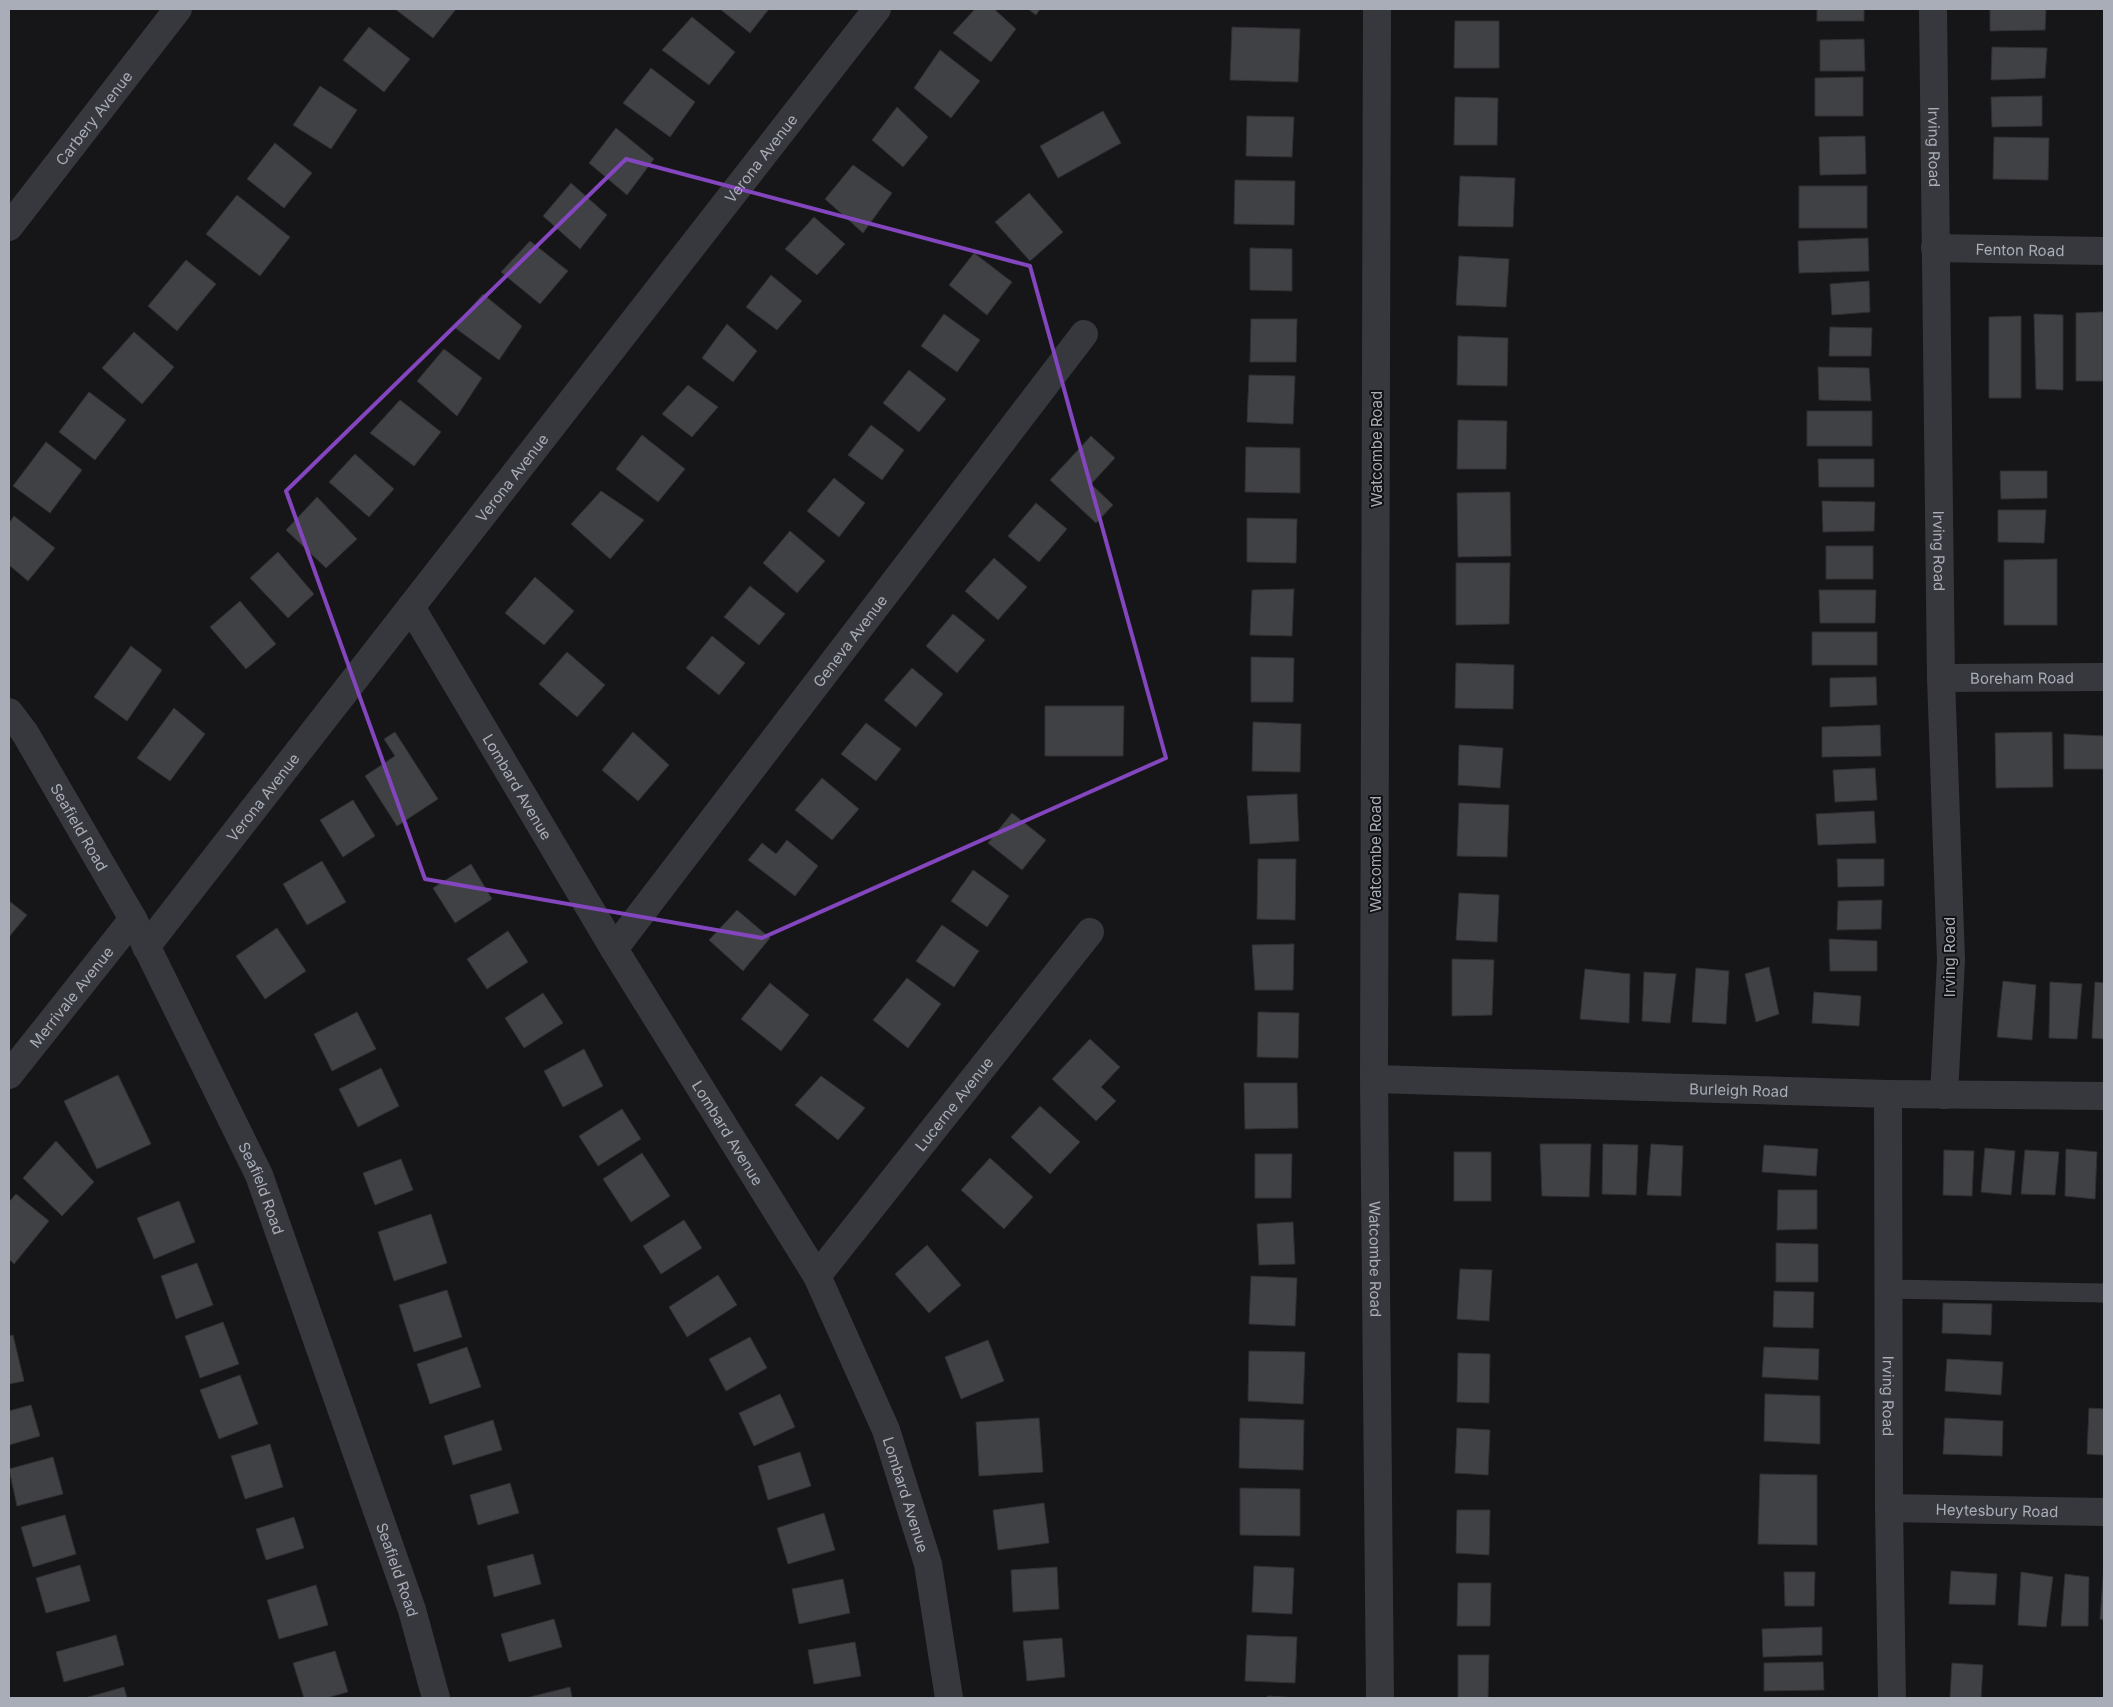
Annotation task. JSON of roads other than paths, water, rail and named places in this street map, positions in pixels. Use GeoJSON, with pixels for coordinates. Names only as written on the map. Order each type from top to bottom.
{"type":"FeatureCollection","features":[{"type":"Feature","properties":{"kind":"street","name":"Carbery Avenue"},"geometry":{"type":"LineString","coordinates":[[9,227],[178,9]]}},
{"type":"Feature","properties":{"kind":"street","name":"Verona Avenue"},"geometry":{"type":"LineString","coordinates":[[146,947],[877,9]]}},
{"type":"Feature","properties":{"kind":"street","name":"Watcombe Road"},"geometry":{"type":"LineString","coordinates":[[1377,9],[1374,1079],[1380,1698]]}},
{"type":"Feature","properties":{"kind":"street","name":"Irving Road"},"geometry":{"type":"LineString","coordinates":[[1933,9],[1941,678],[1951,960],[1944,1095]]}},
{"type":"Feature","properties":{"kind":"street","name":"Fenton Road"},"geometry":{"type":"LineString","coordinates":[[1935,248],[2104,251]]}},
{"type":"Feature","properties":{"kind":"street","name":"Geneva Avenue"},"geometry":{"type":"LineString","coordinates":[[614,949],[1084,334]]}},
{"type":"Feature","properties":{"kind":"street","name":"Lombard Avenue"},"geometry":{"type":"LineString","coordinates":[[411,607],[614,949],[817,1276],[886,1430],[892,1448],[928,1564],[948,1698]]}},
{"type":"Feature","properties":{"kind":"street","name":"Boreham Road"},"geometry":{"type":"LineString","coordinates":[[1941,678],[2104,677]]}},
{"type":"Feature","properties":{"kind":"street","name":"Seafield Road"},"geometry":{"type":"LineString","coordinates":[[9,712],[25,732],[133,919],[259,1175],[412,1610],[436,1698]]}},
{"type":"Feature","properties":{"kind":"street","name":"Merrivale Avenue"},"geometry":{"type":"LineString","coordinates":[[9,1075],[133,919]]}},
{"type":"Feature","properties":{"kind":"street","name":"Lucerne Avenue"},"geometry":{"type":"LineString","coordinates":[[817,1276],[1090,932]]}},
{"type":"Feature","properties":{"kind":"street","name":"Burleigh Road"},"geometry":{"type":"LineString","coordinates":[[1374,1079],[1888,1094],[2104,1096]]}},
{"type":"Feature","properties":{"kind":"street","name":"Irving Road"},"geometry":{"type":"LineString","coordinates":[[1888,1094],[1888,1508],[1892,1698]]}},
{"type":"Feature","properties":{"kind":"street","name":"Heytesbury Road"},"geometry":{"type":"LineString","coordinates":[[1888,1508],[2104,1512]]}},
{"type":"Feature","properties":{"kind":"lane"},"geometry":{"type":"LineString","coordinates":[[1888,1289],[2104,1293]]}}]}
